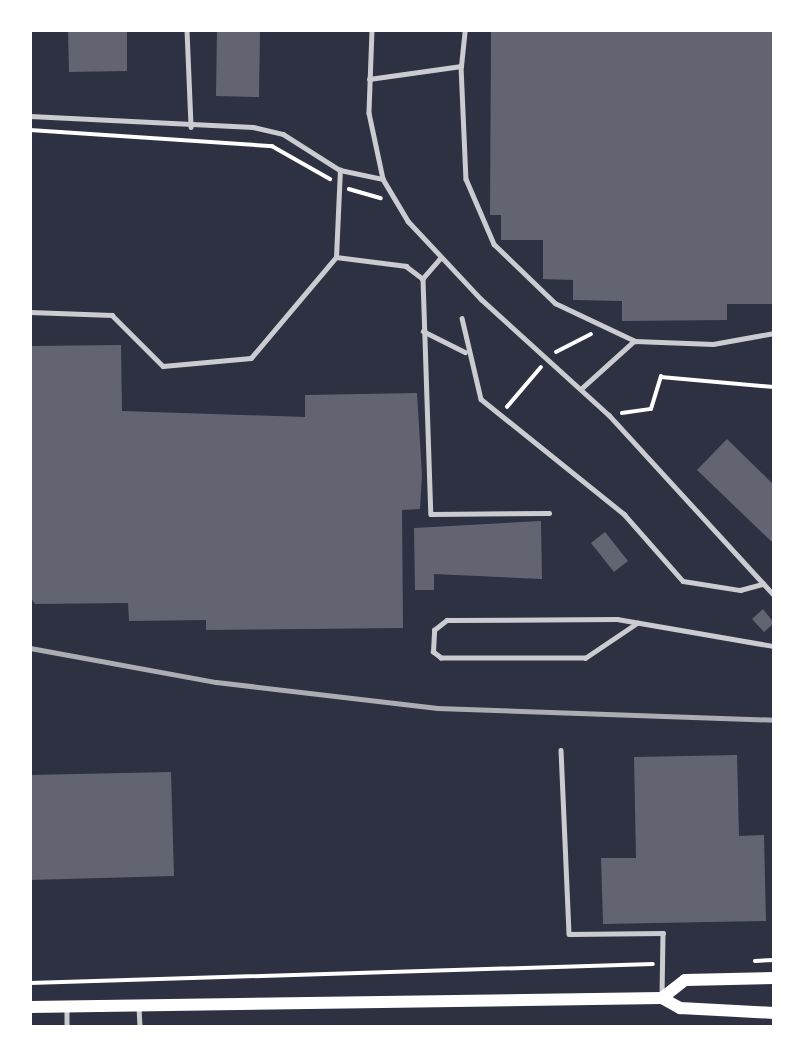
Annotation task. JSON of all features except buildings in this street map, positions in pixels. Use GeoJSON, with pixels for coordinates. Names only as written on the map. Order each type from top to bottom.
{"type":"FeatureCollection","features":[{"type":"Feature","properties":{"kind":"main road"},"geometry":{"type":"LineString","coordinates":[[662,998],[685,980],[774,978]]}},
{"type":"Feature","properties":{"kind":"main road"},"geometry":{"type":"LineString","coordinates":[[30,1007],[662,998],[680,1008],[774,1013]]}},
{"type":"Feature","properties":{"kind":"lane"},"geometry":{"type":"LineString","coordinates":[[187,30],[191,127]]}},
{"type":"Feature","properties":{"kind":"lane"},"geometry":{"type":"LineString","coordinates":[[372,30],[369,79],[383,179],[393,197],[441,258],[582,387],[774,595]]}},
{"type":"Feature","properties":{"kind":"lane"},"geometry":{"type":"LineString","coordinates":[[465,30],[461,66],[466,179],[494,244],[555,303],[635,341],[713,344],[774,333]]}},
{"type":"Feature","properties":{"kind":"lane"},"geometry":{"type":"LineString","coordinates":[[369,79],[461,66]]}},
{"type":"Feature","properties":{"kind":"lane"},"geometry":{"type":"LineString","coordinates":[[30,116],[283,134],[340,170],[383,179]]}},
{"type":"Feature","properties":{"kind":"lane"},"geometry":{"type":"LineString","coordinates":[[30,312],[112,315],[163,366],[251,358],[336,257],[340,170]]}},
{"type":"Feature","properties":{"kind":"lane"},"geometry":{"type":"LineString","coordinates":[[336,257],[407,266],[423,279]]}},
{"type":"Feature","properties":{"kind":"lane"},"geometry":{"type":"LineString","coordinates":[[441,258],[423,279],[431,514],[549,513]]}},
{"type":"Feature","properties":{"kind":"lane"},"geometry":{"type":"LineString","coordinates":[[462,318],[466,352],[481,399],[624,514],[683,581],[740,590],[763,584]]}},
{"type":"Feature","properties":{"kind":"lane"},"geometry":{"type":"LineString","coordinates":[[423,331],[466,352]]}},
{"type":"Feature","properties":{"kind":"lane"},"geometry":{"type":"LineString","coordinates":[[582,387],[635,341]]}},
{"type":"Feature","properties":{"kind":"lane"},"geometry":{"type":"LineString","coordinates":[[638,623],[586,658],[441,658],[433,652],[434,630],[447,620],[638,623],[774,646]]}},
{"type":"Feature","properties":{"kind":"lane"},"geometry":{"type":"LineString","coordinates":[[561,750],[569,934],[663,933],[665,964],[662,998]]}},
{"type":"Feature","properties":{"kind":"lane"},"geometry":{"type":"LineString","coordinates":[[67,1006],[67,1027]]}},
{"type":"Feature","properties":{"kind":"lane"},"geometry":{"type":"LineString","coordinates":[[139,1006],[140,1027]]}},
{"type":"Feature","properties":{"kind":"path"},"geometry":{"type":"LineString","coordinates":[[30,130],[272,146],[338,184],[373,199],[393,197]]}},
{"type":"Feature","properties":{"kind":"path"},"geometry":{"type":"LineString","coordinates":[[609,415],[651,409],[662,377],[774,387]]}},
{"type":"Feature","properties":{"kind":"path"},"geometry":{"type":"LineString","coordinates":[[749,961],[774,960]]}},
{"type":"Feature","properties":{"kind":"path"},"geometry":{"type":"LineString","coordinates":[[30,984],[665,964]]}},
{"type":"Feature","properties":{"kind":"railway"},"geometry":{"type":"LineString","coordinates":[[30,648],[216,682],[437,708],[774,720]]}}]}
